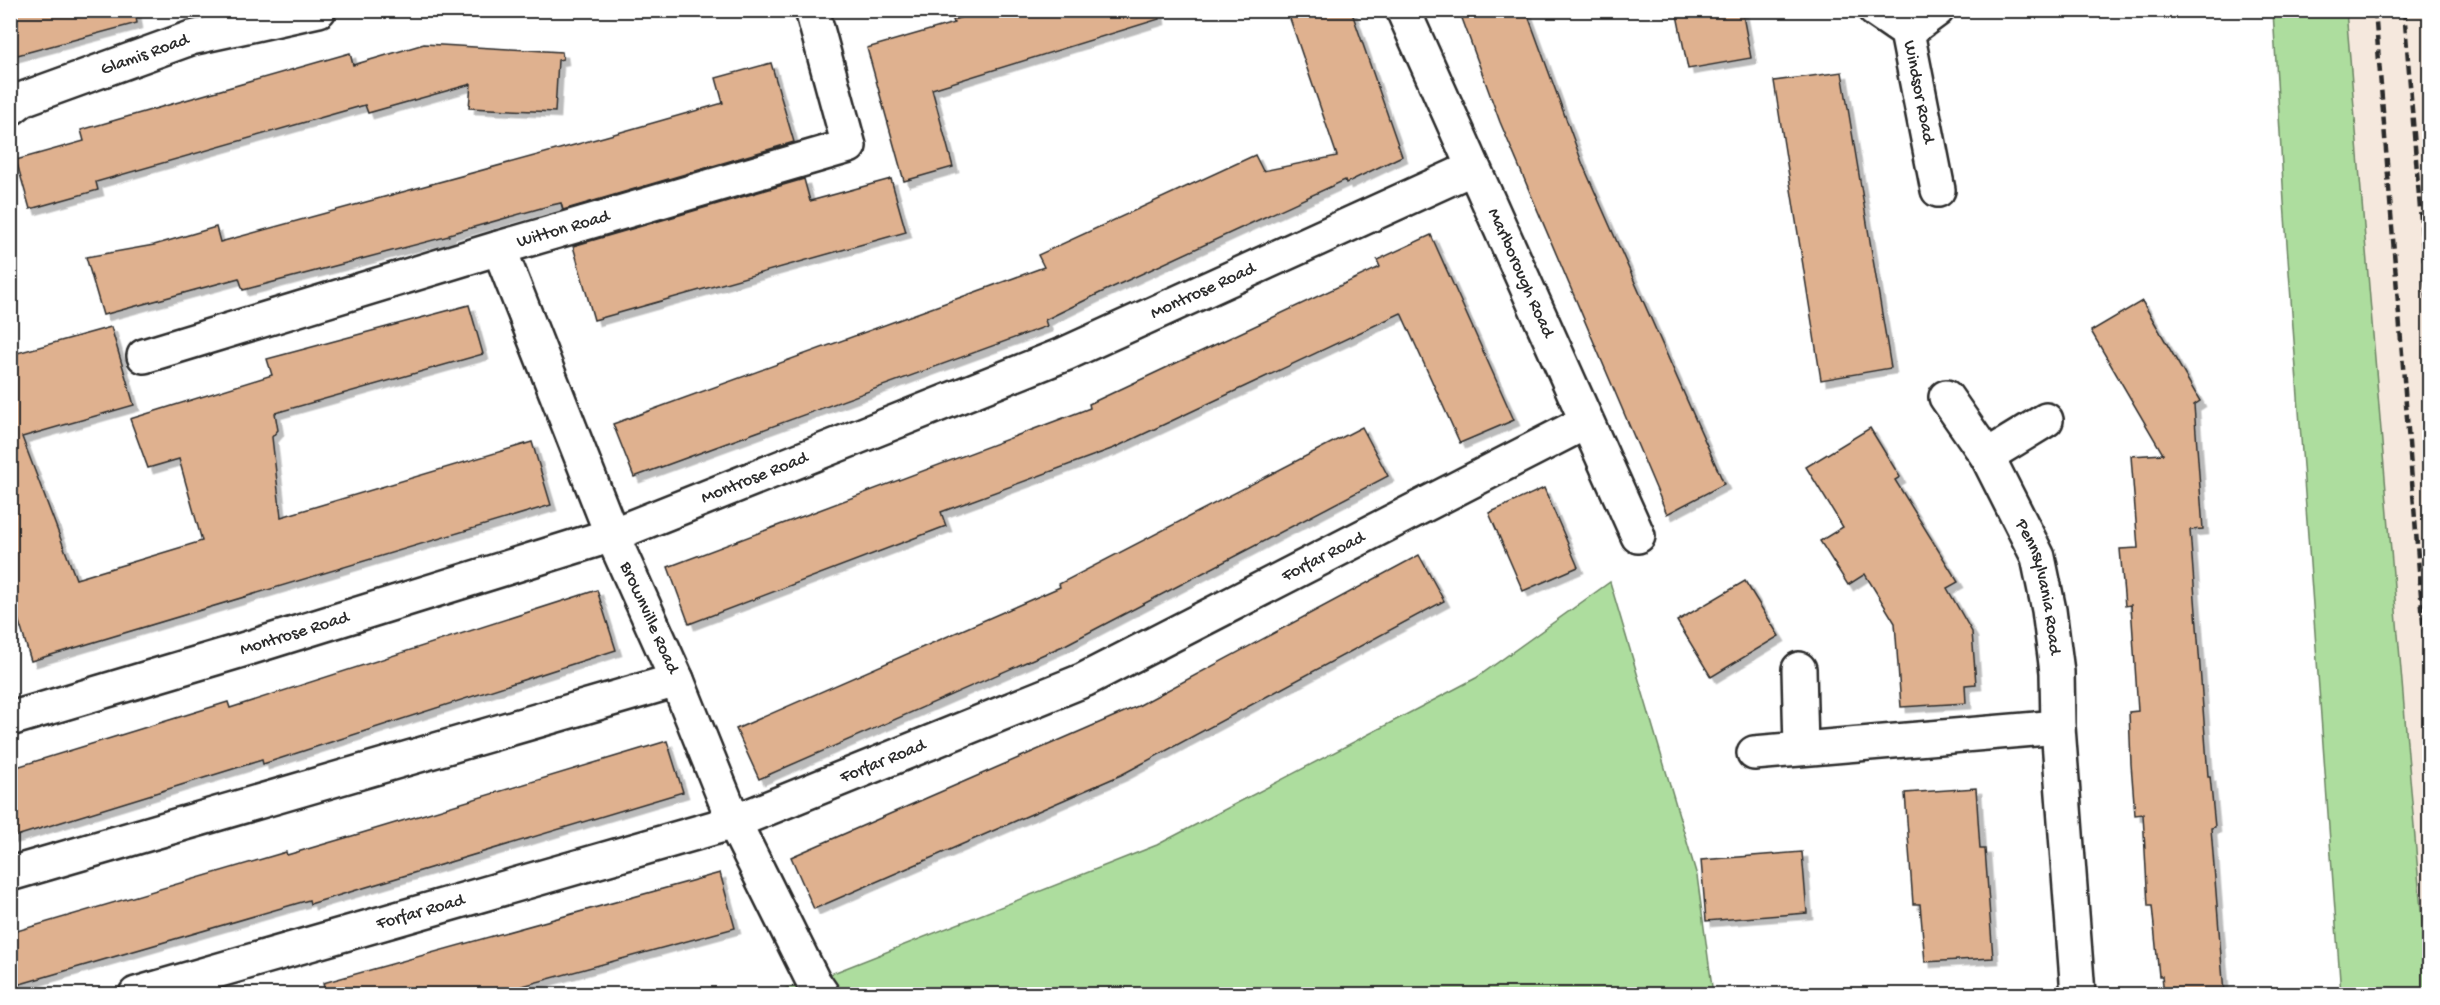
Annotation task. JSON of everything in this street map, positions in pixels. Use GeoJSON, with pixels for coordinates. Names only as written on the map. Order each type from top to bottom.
{"type":"FeatureCollection","features":[{"type":"Feature","properties":{"kind":"street","name":"Glamis Road"},"geometry":{"type":"LineString","coordinates":[[10,109],[23,99],[191,38],[318,10]]}},
{"type":"Feature","properties":{"kind":"street","name":"Witton Road"},"geometry":{"type":"LineString","coordinates":[[144,356],[499,248],[849,146],[812,10]]}},
{"type":"Feature","properties":{"kind":"street","name":"Marlborough Road"},"geometry":{"type":"LineString","coordinates":[[1403,10],[1638,536]]}},
{"type":"Feature","properties":{"kind":"street","name":"Windsor Road"},"geometry":{"type":"LineString","coordinates":[[1875,10],[1907,32],[1938,190]]}},
{"type":"Feature","properties":{"kind":"street"},"geometry":{"type":"LineString","coordinates":[[1907,32],[1937,10]]}},
{"type":"Feature","properties":{"kind":"street","name":"Montrose Road"},"geometry":{"type":"LineString","coordinates":[[10,719],[239,651],[612,535],[1065,354],[1473,168]]}},
{"type":"Feature","properties":{"kind":"street","name":"Brownville Road"},"geometry":{"type":"LineString","coordinates":[[499,248],[612,535],[677,680],[734,822],[818,988]]}},
{"type":"Feature","properties":{"kind":"street","name":"Pennsylvania Road"},"geometry":{"type":"LineString","coordinates":[[1946,397],[1987,456],[2038,557],[2057,672],[2058,727],[2078,994]]}},
{"type":"Feature","properties":{"kind":"street"},"geometry":{"type":"LineString","coordinates":[[1987,456],[2046,420]]}},
{"type":"Feature","properties":{"kind":"street","name":"Forfar Road"},"geometry":{"type":"LineString","coordinates":[[136,994],[734,822],[1084,680],[1586,422]]}},
{"type":"Feature","properties":{"kind":"street"},"geometry":{"type":"LineString","coordinates":[[1799,669],[1801,748]]}},
{"type":"Feature","properties":{"kind":"street"},"geometry":{"type":"LineString","coordinates":[[10,874],[677,680]]}},
{"type":"Feature","properties":{"kind":"street"},"geometry":{"type":"LineString","coordinates":[[1754,753],[2058,727]]}},
{"type":"Feature","properties":{"kind":"shaded area"},"geometry":{"type":"Polygon","coordinates":[[[2346,11],[2429,11],[2429,994],[2428,994],[2346,11]]]}},
{"type":"Feature","properties":{"kind":"green space"},"geometry":{"type":"Polygon","coordinates":[[[2273,11],[2346,11],[2428,994],[2341,994],[2284,202],[2273,11]]]}},
{"type":"Feature","properties":{"kind":"green space"},"geometry":{"type":"Polygon","coordinates":[[[1610,582],[1697,876],[1713,994],[765,994],[813,981],[1157,845],[1476,678],[1610,582]]]}},
{"type":"Feature","properties":{"kind":"building"},"geometry":{"type":"Polygon","coordinates":[[[10,10],[135,10],[137,23],[10,57],[10,10]]]}},
{"type":"Feature","properties":{"kind":"building"},"geometry":{"type":"Polygon","coordinates":[[[984,10],[1158,10],[1159,19],[932,89],[953,167],[904,181],[867,48],[954,23],[953,20],[984,10]]]}},
{"type":"Feature","properties":{"kind":"building"},"geometry":{"type":"Polygon","coordinates":[[[1287,10],[1351,10],[1402,156],[1100,293],[1045,320],[1047,326],[634,477],[613,424],[1044,267],[1038,255],[1255,155],[1263,171],[1337,156],[1287,10]]]}},
{"type":"Feature","properties":{"kind":"building"},"geometry":{"type":"Polygon","coordinates":[[[1459,10],[1526,10],[1583,165],[1724,484],[1667,514],[1500,122],[1459,10]]]}},
{"type":"Feature","properties":{"kind":"building"},"geometry":{"type":"Polygon","coordinates":[[[1676,10],[1742,10],[1751,58],[1688,69],[1676,10]]]}},
{"type":"Feature","properties":{"kind":"building"},"geometry":{"type":"Polygon","coordinates":[[[424,44],[562,52],[563,59],[558,60],[555,112],[469,108],[471,84],[368,113],[365,105],[96,182],[98,190],[30,209],[16,160],[84,141],[81,130],[350,53],[353,65],[424,44]]]}},
{"type":"Feature","properties":{"kind":"building"},"geometry":{"type":"Polygon","coordinates":[[[771,63],[794,142],[563,210],[561,203],[552,205],[449,234],[449,236],[243,290],[239,278],[103,315],[86,257],[154,245],[216,227],[220,242],[607,136],[723,103],[716,78],[771,63]]]}},
{"type":"Feature","properties":{"kind":"building"},"geometry":{"type":"Polygon","coordinates":[[[1842,72],[1891,368],[1821,380],[1774,81],[1842,72]]]}},
{"type":"Feature","properties":{"kind":"building"},"geometry":{"type":"Polygon","coordinates":[[[804,179],[810,201],[891,179],[906,232],[594,320],[573,246],[804,179]]]}},
{"type":"Feature","properties":{"kind":"building"},"geometry":{"type":"Polygon","coordinates":[[[1431,235],[1514,420],[1460,443],[1401,313],[1114,448],[941,512],[946,526],[689,624],[668,567],[1090,408],[1089,404],[1380,267],[1377,260],[1431,235]]]}},
{"type":"Feature","properties":{"kind":"building"},"geometry":{"type":"Polygon","coordinates":[[[2142,301],[2200,401],[2194,405],[2203,529],[2190,530],[2208,776],[2210,776],[2215,827],[2211,828],[2224,994],[2164,994],[2162,976],[2159,976],[2152,906],[2148,906],[2143,814],[2135,815],[2129,712],[2138,711],[2131,605],[2125,606],[2120,549],[2138,548],[2131,456],[2163,454],[2091,331],[2142,301]]]}},
{"type":"Feature","properties":{"kind":"building"},"geometry":{"type":"Polygon","coordinates":[[[469,305],[483,354],[275,413],[278,430],[272,437],[281,517],[532,442],[551,505],[31,661],[10,592],[10,355],[111,327],[134,405],[22,437],[76,579],[202,541],[179,459],[148,468],[130,419],[272,375],[267,359],[469,305]]]}},
{"type":"Feature","properties":{"kind":"building"},"geometry":{"type":"Polygon","coordinates":[[[1362,427],[1388,476],[1065,645],[759,779],[736,729],[1060,587],[1059,584],[1362,427]]]}},
{"type":"Feature","properties":{"kind":"building"},"geometry":{"type":"Polygon","coordinates":[[[1870,428],[1900,477],[1895,480],[1958,582],[1947,588],[1972,632],[1976,684],[1965,685],[1966,703],[1901,707],[1895,623],[1865,574],[1848,585],[1820,541],[1843,527],[1806,467],[1870,428]]]}},
{"type":"Feature","properties":{"kind":"building"},"geometry":{"type":"Polygon","coordinates":[[[1544,488],[1578,567],[1523,591],[1489,513],[1544,488]]]}},
{"type":"Feature","properties":{"kind":"building"},"geometry":{"type":"Polygon","coordinates":[[[1419,555],[1444,601],[1121,775],[814,909],[791,857],[1138,706],[1419,555]]]}},
{"type":"Feature","properties":{"kind":"building"},"geometry":{"type":"Polygon","coordinates":[[[1745,581],[1779,636],[1711,677],[1677,621],[1745,581]]]}},
{"type":"Feature","properties":{"kind":"building"},"geometry":{"type":"Polygon","coordinates":[[[597,590],[616,650],[263,764],[262,760],[10,838],[10,769],[228,702],[230,708],[597,590]]]}},
{"type":"Feature","properties":{"kind":"building"},"geometry":{"type":"Polygon","coordinates":[[[667,741],[683,792],[310,904],[309,900],[10,987],[10,933],[286,852],[287,855],[667,741]]]}},
{"type":"Feature","properties":{"kind":"building"},"geometry":{"type":"Polygon","coordinates":[[[1976,788],[1980,849],[1985,849],[1993,958],[1925,962],[1920,904],[1913,904],[1905,793],[1976,788]]]}},
{"type":"Feature","properties":{"kind":"building"},"geometry":{"type":"Polygon","coordinates":[[[1802,852],[1807,913],[1706,921],[1701,860],[1802,852]]]}},
{"type":"Feature","properties":{"kind":"building"},"geometry":{"type":"Polygon","coordinates":[[[720,873],[735,928],[493,994],[325,994],[323,983],[720,873]]]}},
{"type":"Feature","properties":{"kind":"railway"},"geometry":{"type":"LineString","coordinates":[[2375,10],[2430,710]]}},
{"type":"Feature","properties":{"kind":"railway"},"geometry":{"type":"LineString","coordinates":[[2404,10],[2430,333]]}}]}
